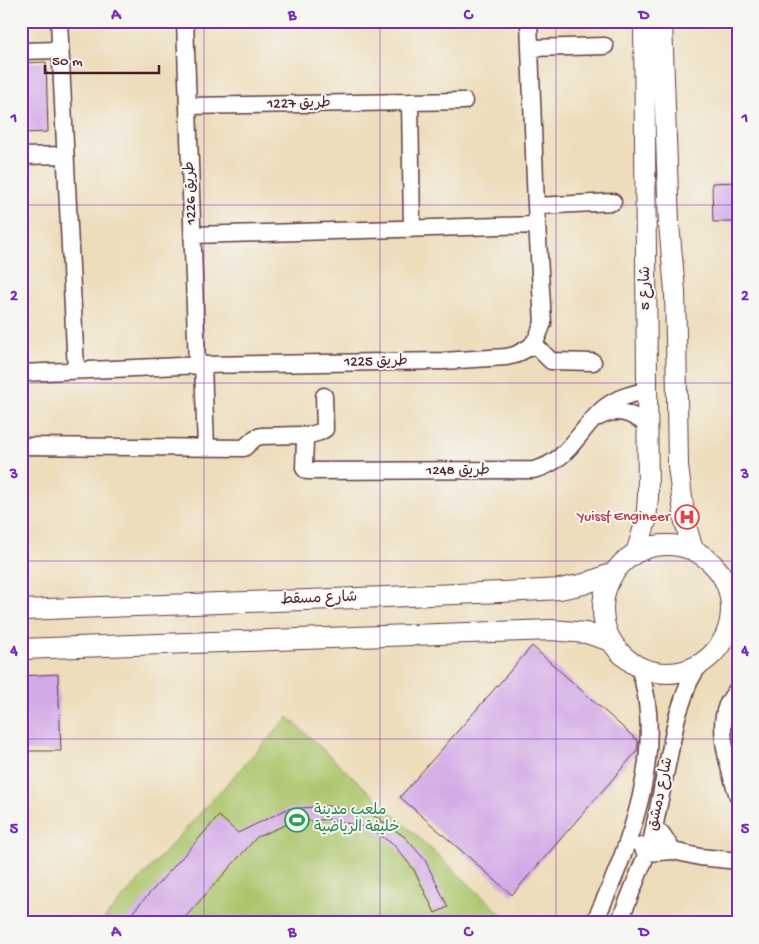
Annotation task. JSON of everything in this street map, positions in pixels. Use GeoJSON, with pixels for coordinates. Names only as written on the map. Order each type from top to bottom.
{"type":"FeatureCollection","features":[{"type":"Feature","properties":{"kind":"street"},"geometry":{"type":"LineString","coordinates":[[58,21],[76,370]]}},
{"type":"Feature","properties":{"kind":"street","name":"طريق 1226"},"geometry":{"type":"LineString","coordinates":[[185,21],[193,235],[206,448]]}},
{"type":"Feature","properties":{"kind":"street"},"geometry":{"type":"LineString","coordinates":[[529,21],[536,206],[543,323],[533,344],[551,361],[593,362]]}},
{"type":"Feature","properties":{"kind":"street","name":"شارع 5"},"geometry":{"type":"LineString","coordinates":[[636,553],[646,521],[647,505],[644,21]]}},
{"type":"Feature","properties":{"kind":"street","name":"شارع 5"},"geometry":{"type":"LineString","coordinates":[[662,21],[668,215],[675,291],[678,466],[685,522],[693,550]]}},
{"type":"Feature","properties":{"kind":"street"},"geometry":{"type":"LineString","coordinates":[[530,48],[605,46]]}},
{"type":"Feature","properties":{"kind":"street"},"geometry":{"type":"LineString","coordinates":[[21,51],[59,50]]}},
{"type":"Feature","properties":{"kind":"street","name":"طريق 1227"},"geometry":{"type":"LineString","coordinates":[[188,106],[464,101]]}},
{"type":"Feature","properties":{"kind":"street"},"geometry":{"type":"LineString","coordinates":[[410,102],[412,230]]}},
{"type":"Feature","properties":{"kind":"street"},"geometry":{"type":"LineString","coordinates":[[21,156],[65,155]]}},
{"type":"Feature","properties":{"kind":"street"},"geometry":{"type":"LineString","coordinates":[[536,206],[613,202]]}},
{"type":"Feature","properties":{"kind":"street"},"geometry":{"type":"LineString","coordinates":[[193,235],[537,225]]}},
{"type":"Feature","properties":{"kind":"street","name":"طريق 1225"},"geometry":{"type":"LineString","coordinates":[[21,373],[200,365],[443,361],[506,357],[523,352],[533,344]]}},
{"type":"Feature","properties":{"kind":"street"},"geometry":{"type":"LineString","coordinates":[[647,390],[663,406],[668,455],[678,466]]}},
{"type":"Feature","properties":{"kind":"street","name":"طريق 1248"},"geometry":{"type":"LineString","coordinates":[[303,437],[304,468],[307,471],[533,470],[547,466],[560,458],[606,406],[619,399],[647,390]]}},
{"type":"Feature","properties":{"kind":"street"},"geometry":{"type":"LineString","coordinates":[[21,446],[244,448],[255,438],[261,436],[301,435],[303,437],[320,432],[325,428],[324,396]]}},
{"type":"Feature","properties":{"kind":"street","name":"طريق 1248"},"geometry":{"type":"LineString","coordinates":[[590,422],[614,411],[632,415],[646,424]]}},
{"type":"Feature","properties":{"kind":"street"},"geometry":{"type":"LineString","coordinates":[[658,545],[682,546],[693,550],[728,575],[731,604],[729,627],[731,636],[699,665],[685,671],[669,674],[639,667],[628,660],[612,641],[605,625],[603,607],[606,589],[614,573],[627,558],[636,553],[658,545]]}},
{"type":"Feature","properties":{"kind":"street","name":"شارع مسقط"},"geometry":{"type":"LineString","coordinates":[[21,610],[412,597],[560,590],[614,573]]}},
{"type":"Feature","properties":{"kind":"street"},"geometry":{"type":"LineString","coordinates":[[21,649],[552,630],[586,633],[612,641]]}},
{"type":"Feature","properties":{"kind":"street","name":"شارع دمشق"},"geometry":{"type":"LineString","coordinates":[[619,923],[654,828],[677,717],[688,682],[699,665]]}},
{"type":"Feature","properties":{"kind":"street","name":"شارع دمشق"},"geometry":{"type":"LineString","coordinates":[[594,923],[629,842],[637,812],[649,747],[648,705],[639,667]]}},
{"type":"Feature","properties":{"kind":"street"},"geometry":{"type":"LineString","coordinates":[[738,688],[726,707],[723,721],[724,739],[738,796]]}},
{"type":"Feature","properties":{"kind":"street"},"geometry":{"type":"LineString","coordinates":[[637,812],[637,837],[646,853],[673,852],[700,857],[736,860]]}},
{"type":"Feature","properties":{"kind":"street"},"geometry":{"type":"LineString","coordinates":[[654,828],[662,834],[673,852]]}},
{"type":"Feature","properties":{"kind":"green space","name":"ملعب مدينة خليفة الرياضية"},"geometry":{"type":"Polygon","coordinates":[[[288,717],[511,923],[100,923],[288,717]]]}},
{"type":"Feature","properties":{"kind":"building"},"geometry":{"type":"Polygon","coordinates":[[[46,62],[48,132],[21,133],[21,63],[46,62]]]}},
{"type":"Feature","properties":{"kind":"building"},"geometry":{"type":"Polygon","coordinates":[[[738,182],[738,222],[713,222],[712,183],[738,182]]]}},
{"type":"Feature","properties":{"kind":"building"},"geometry":{"type":"Polygon","coordinates":[[[532,646],[638,741],[638,744],[637,751],[512,895],[400,797],[532,646]]]}},
{"type":"Feature","properties":{"kind":"building"},"geometry":{"type":"Polygon","coordinates":[[[58,674],[61,751],[21,751],[21,676],[58,674]]]}},
{"type":"Feature","properties":{"kind":"building"},"geometry":{"type":"Polygon","coordinates":[[[328,806],[373,815],[405,837],[425,860],[448,907],[435,913],[414,870],[395,846],[372,829],[328,819],[290,823],[257,837],[180,923],[123,923],[219,816],[238,833],[287,809],[328,806]]]}},
{"type":"Feature","properties":{"kind":"place","name":"Yuissf Engineer"},"geometry":{"type":"Point","coordinates":[687,517]}},
{"type":"Feature","properties":{"kind":"place","name":"ملعب مدينة خليفة الرياضية"},"geometry":{"type":"Point","coordinates":[297,820]}}]}
